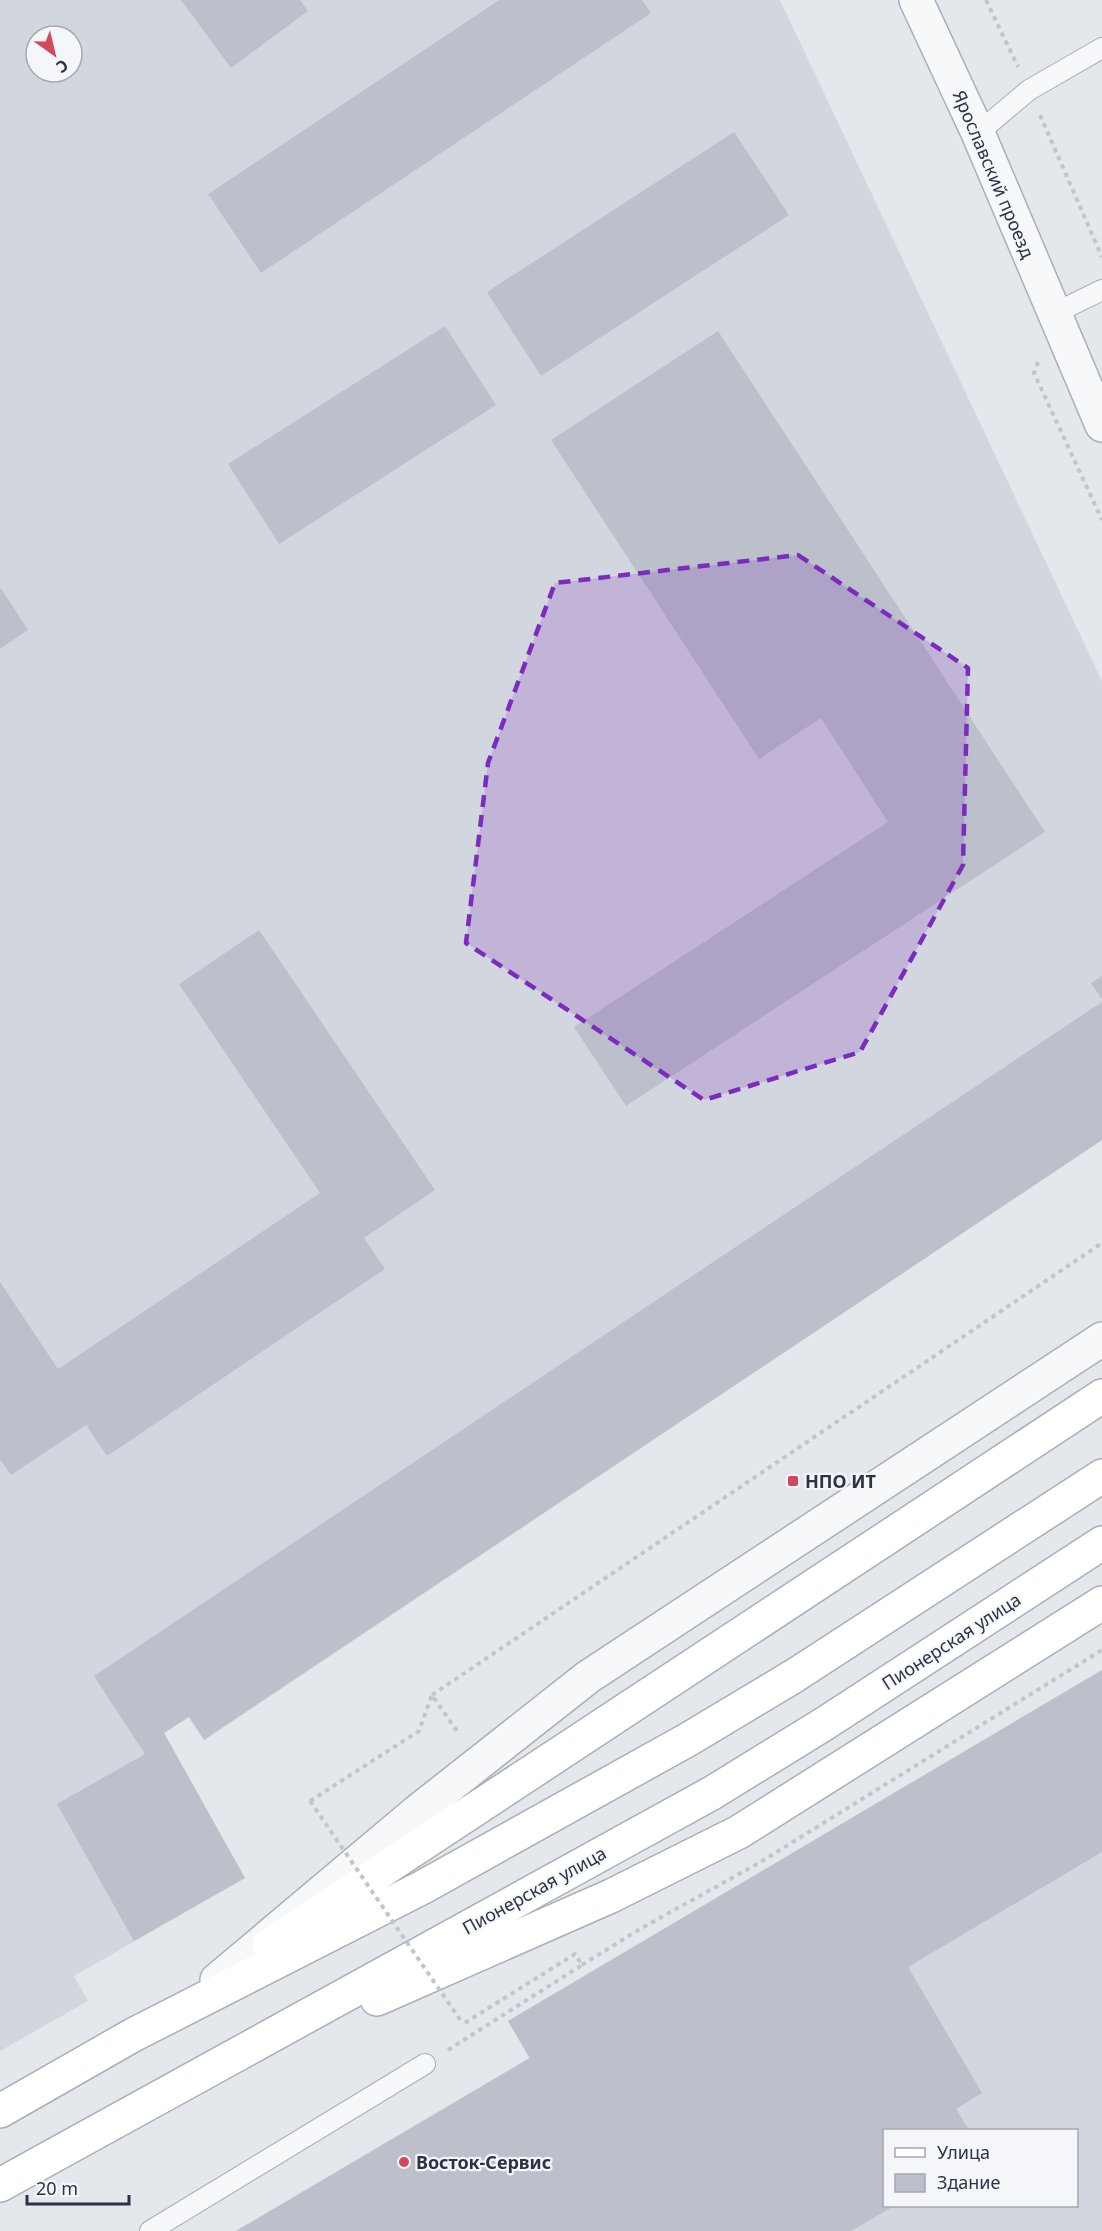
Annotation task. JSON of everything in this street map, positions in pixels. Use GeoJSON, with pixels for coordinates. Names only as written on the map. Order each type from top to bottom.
{"type":"FeatureCollection","features":[{"type":"Feature","properties":{"kind":"main road"},"geometry":{"type":"LineString","coordinates":[[133,2035],[1102,1396]]}},
{"type":"Feature","properties":{"kind":"main road"},"geometry":{"type":"LineString","coordinates":[[0,2111],[133,2035],[423,1887],[688,1739],[794,1676],[1102,1476]]}},
{"type":"Feature","properties":{"kind":"main road","name":"Пионерская улица"},"geometry":{"type":"LineString","coordinates":[[0,2185],[712,1793],[824,1724],[1102,1543]]}},
{"type":"Feature","properties":{"kind":"main road"},"geometry":{"type":"LineString","coordinates":[[178,2087],[685,1861],[739,1832],[1102,1603]]}},
{"type":"Feature","properties":{"kind":"street","name":"Ярославский проезд"},"geometry":{"type":"LineString","coordinates":[[916,0],[978,133],[1102,425]]}},
{"type":"Feature","properties":{"kind":"street","name":"Ярославский проезд"},"geometry":{"type":"LineString","coordinates":[[1070,349],[1102,397]]}},
{"type":"Feature","properties":{"kind":"street"},"geometry":{"type":"LineString","coordinates":[[217,1980],[418,1811],[588,1677],[1102,1339]]}},
{"type":"Feature","properties":{"kind":"lane"},"geometry":{"type":"LineString","coordinates":[[978,133],[1029,90],[1102,48]]}},
{"type":"Feature","properties":{"kind":"lane"},"geometry":{"type":"LineString","coordinates":[[1053,314],[1102,290]]}},
{"type":"Feature","properties":{"kind":"lane"},"geometry":{"type":"LineString","coordinates":[[150,2231],[425,2064]]}},
{"type":"Feature","properties":{"kind":"path"},"geometry":{"type":"LineString","coordinates":[[986,0],[1029,90],[1102,257]]}},
{"type":"Feature","properties":{"kind":"path"},"geometry":{"type":"LineString","coordinates":[[425,2064],[582,1965],[575,1953],[462,2024],[310,1801],[419,1731],[432,1695],[1102,1243]]}},
{"type":"Feature","properties":{"kind":"path"},"geometry":{"type":"LineString","coordinates":[[432,1695],[459,1734]]}},
{"type":"Feature","properties":{"kind":"highlighted area"},"geometry":{"type":"Polygon","coordinates":[[[798,555],[968,668],[963,865],[860,1052],[704,1100],[466,943],[488,763],[555,583],[798,555]]]}},
{"type":"Feature","properties":{"kind":"shaded area"},"geometry":{"type":"Polygon","coordinates":[[[0,0],[780,0],[1102,681],[1102,1140],[204,1740],[189,1717],[164,1733],[245,1878],[74,1976],[88,2001],[0,2051],[0,0]]]}},
{"type":"Feature","properties":{"kind":"shaded area"},"geometry":{"type":"Polygon","coordinates":[[[1102,1670],[1102,2231],[236,2231],[529,2058],[508,2021],[1102,1670]]]}},
{"type":"Feature","properties":{"kind":"building"},"geometry":{"type":"Polygon","coordinates":[[[181,0],[300,0],[308,11],[231,68],[181,0]]]}},
{"type":"Feature","properties":{"kind":"building"},"geometry":{"type":"Polygon","coordinates":[[[499,0],[642,0],[651,13],[261,273],[208,194],[499,0]]]}},
{"type":"Feature","properties":{"kind":"building"},"geometry":{"type":"Polygon","coordinates":[[[734,132],[789,215],[541,376],[487,292],[734,132]]]}},
{"type":"Feature","properties":{"kind":"building"},"geometry":{"type":"Polygon","coordinates":[[[445,326],[496,405],[279,544],[228,464],[445,326]]]}},
{"type":"Feature","properties":{"kind":"building"},"geometry":{"type":"Polygon","coordinates":[[[718,331],[1045,832],[626,1106],[574,1027],[888,822],[821,718],[759,759],[551,440],[718,331]]]}},
{"type":"Feature","properties":{"kind":"building"},"geometry":{"type":"Polygon","coordinates":[[[0,587],[28,630],[0,649],[0,587]]]}},
{"type":"Feature","properties":{"kind":"building"},"geometry":{"type":"Polygon","coordinates":[[[259,930],[435,1190],[364,1238],[385,1269],[107,1456],[86,1425],[11,1475],[0,1459],[0,1282],[58,1369],[320,1193],[179,984],[259,930]]]}},
{"type":"Feature","properties":{"kind":"building"},"geometry":{"type":"Polygon","coordinates":[[[1102,976],[1102,999],[1091,983],[1102,976]]]}},
{"type":"Feature","properties":{"kind":"building"},"geometry":{"type":"Polygon","coordinates":[[[1102,1002],[1102,1140],[204,1740],[189,1717],[164,1733],[245,1878],[134,1941],[57,1804],[145,1754],[94,1676],[1102,1002]]]}},
{"type":"Feature","properties":{"kind":"building"},"geometry":{"type":"Polygon","coordinates":[[[1102,1670],[1102,1852],[908,1967],[982,2093],[956,2109],[968,2129],[883,2129],[883,2207],[892,2207],[851,2231],[236,2231],[530,2058],[508,2021],[1102,1670]]]}},
{"type":"Feature","properties":{"kind":"place","name":"НПО ИТ"},"geometry":{"type":"Point","coordinates":[793,1481]}},
{"type":"Feature","properties":{"kind":"place","name":"Восток-Сервис"},"geometry":{"type":"Point","coordinates":[404,2162]}}]}
